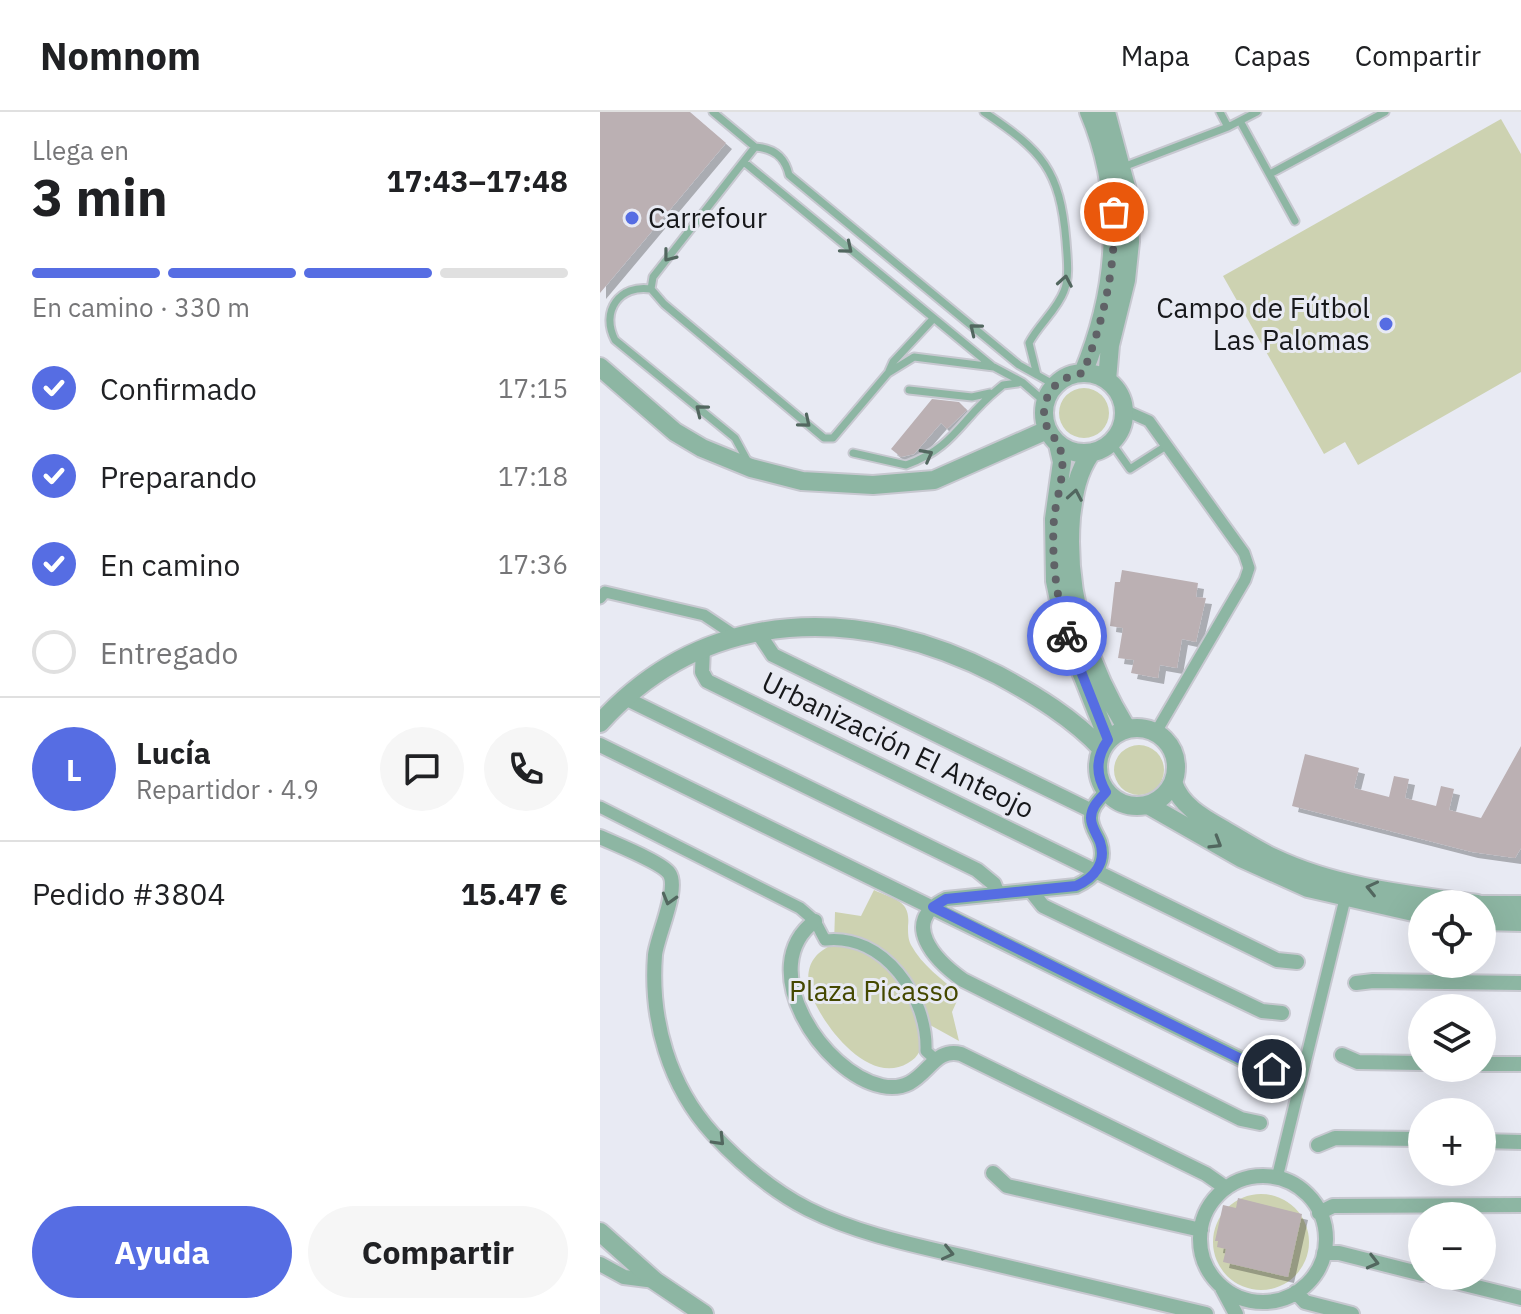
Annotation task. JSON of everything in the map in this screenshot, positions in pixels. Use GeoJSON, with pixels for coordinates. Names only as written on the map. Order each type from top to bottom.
{"type":"FeatureCollection","features":[{"type":"Feature","properties":{"kind":"street"},"geometry":{"type":"LineString","coordinates":[[1083,373],[1096,342],[1112,268],[1115,233],[1105,157],[1089,112]]}},
{"type":"Feature","properties":{"kind":"street"},"geometry":{"type":"LineString","coordinates":[[1106,112],[1128,194],[1130,242],[1126,280],[1110,345],[1107,380]]}},
{"type":"Feature","properties":{"kind":"street"},"geometry":{"type":"LineString","coordinates":[[600,367],[675,432],[702,448],[751,468],[802,481],[873,485],[934,480],[1053,437]]}},
{"type":"Feature","properties":{"kind":"street"},"geometry":{"type":"LineString","coordinates":[[1053,437],[1080,453],[1091,453],[1111,442],[1123,425],[1124,410],[1116,388],[1107,380],[1083,373],[1055,385],[1045,402],[1044,416],[1062,462],[1054,519],[1055,581],[1066,634],[1089,692],[1105,745],[1098,771],[1106,792],[1125,805],[1148,805],[1159,800],[1173,782],[1176,771],[1172,749],[1156,732],[1137,727],[1127,729],[1105,745]]}},
{"type":"Feature","properties":{"kind":"street"},"geometry":{"type":"LineString","coordinates":[[1124,410],[1149,421],[1244,553],[1249,568],[1245,580],[1156,732]]}},
{"type":"Feature","properties":{"kind":"street"},"geometry":{"type":"LineString","coordinates":[[1091,453],[1079,473],[1073,498],[1069,543],[1072,584],[1089,656],[1108,698],[1127,729]]}},
{"type":"Feature","properties":{"kind":"street"},"geometry":{"type":"LineString","coordinates":[[600,598],[605,592],[704,615],[737,637]]}},
{"type":"Feature","properties":{"kind":"street"},"geometry":{"type":"LineString","coordinates":[[600,723],[659,671],[703,648],[737,637],[818,626],[868,629],[908,638],[978,665],[1031,693],[1105,745]]}},
{"type":"Feature","properties":{"kind":"street","name":"Urbanización El Anteojo"},"geometry":{"type":"LineString","coordinates":[[759,634],[773,655],[1092,811]]}},
{"type":"Feature","properties":{"kind":"street","name":"Urbanización El Anteojo"},"geometry":{"type":"LineString","coordinates":[[703,648],[702,672],[707,681],[1097,871]]}},
{"type":"Feature","properties":{"kind":"street"},"geometry":{"type":"LineString","coordinates":[[1052,708],[1065,712],[1074,710],[1085,702],[1089,692]]}},
{"type":"Feature","properties":{"kind":"street"},"geometry":{"type":"LineString","coordinates":[[625,698],[977,870],[994,884],[998,894]]}},
{"type":"Feature","properties":{"kind":"street"},"geometry":{"type":"LineString","coordinates":[[600,745],[1251,1064],[1272,1069]]}},
{"type":"Feature","properties":{"kind":"street"},"geometry":{"type":"LineString","coordinates":[[1173,782],[1177,793],[1189,807],[1273,858],[1342,881],[1408,895]]}},
{"type":"Feature","properties":{"kind":"street"},"geometry":{"type":"LineString","coordinates":[[1106,792],[1092,811],[1092,825],[1102,850],[1092,878],[1076,886],[946,899],[933,907],[922,929],[924,939],[938,959],[963,980],[1241,1119],[1260,1123]]}},
{"type":"Feature","properties":{"kind":"street"},"geometry":{"type":"LineString","coordinates":[[1148,805],[1275,875],[1345,899],[1408,911]]}},
{"type":"Feature","properties":{"kind":"street"},"geometry":{"type":"LineString","coordinates":[[600,807],[800,908],[815,921],[825,940],[850,940],[869,947],[885,959],[901,976],[921,1012],[926,1051],[936,1060]]}},
{"type":"Feature","properties":{"kind":"street"},"geometry":{"type":"LineString","coordinates":[[600,837],[664,868],[673,880],[656,952],[655,993],[660,1035],[678,1081],[695,1111],[712,1133],[759,1176],[809,1209],[885,1238],[1206,1314]]}},
{"type":"Feature","properties":{"kind":"street"},"geometry":{"type":"LineString","coordinates":[[1097,871],[1277,960],[1297,962]]}},
{"type":"Feature","properties":{"kind":"street"},"geometry":{"type":"LineString","coordinates":[[1031,891],[1043,906],[1262,1011],[1282,1013]]}},
{"type":"Feature","properties":{"kind":"street"},"geometry":{"type":"LineString","coordinates":[[1277,1178],[1345,899]]}},
{"type":"Feature","properties":{"kind":"street"},"geometry":{"type":"LineString","coordinates":[[1496,904],[1521,905]]}},
{"type":"Feature","properties":{"kind":"street"},"geometry":{"type":"LineString","coordinates":[[815,921],[797,938],[792,952],[792,987],[801,1011],[819,1042],[848,1069],[883,1086],[901,1087],[913,1082],[947,1052],[961,1054],[1206,1174],[1226,1188]]}},
{"type":"Feature","properties":{"kind":"street"},"geometry":{"type":"LineString","coordinates":[[1496,921],[1521,922]]}},
{"type":"Feature","properties":{"kind":"street"},"geometry":{"type":"LineString","coordinates":[[1356,983],[1521,983]]}},
{"type":"Feature","properties":{"kind":"street"},"geometry":{"type":"LineString","coordinates":[[1342,1055],[1358,1062],[1408,1063]]}},
{"type":"Feature","properties":{"kind":"street"},"geometry":{"type":"LineString","coordinates":[[1496,1064],[1521,1064]]}},
{"type":"Feature","properties":{"kind":"street"},"geometry":{"type":"LineString","coordinates":[[1318,1145],[1335,1138],[1408,1139]]}},
{"type":"Feature","properties":{"kind":"street"},"geometry":{"type":"LineString","coordinates":[[1496,1141],[1521,1142]]}},
{"type":"Feature","properties":{"kind":"street"},"geometry":{"type":"LineString","coordinates":[[993,1173],[1007,1186],[1201,1230]]}},
{"type":"Feature","properties":{"kind":"street"},"geometry":{"type":"LineString","coordinates":[[1236,1314],[1204,1261],[1201,1230],[1212,1202],[1226,1188],[1253,1177],[1277,1178],[1309,1196],[1325,1229],[1324,1253],[1314,1276],[1296,1292],[1246,1314]]}},
{"type":"Feature","properties":{"kind":"street"},"geometry":{"type":"LineString","coordinates":[[1319,1213],[1333,1206],[1521,1205]]}},
{"type":"Feature","properties":{"kind":"street"},"geometry":{"type":"LineString","coordinates":[[600,1232],[655,1281],[704,1314]]}},
{"type":"Feature","properties":{"kind":"street"},"geometry":{"type":"LineString","coordinates":[[1324,1253],[1339,1253],[1408,1270]]}},
{"type":"Feature","properties":{"kind":"street"},"geometry":{"type":"LineString","coordinates":[[600,1264],[624,1277],[655,1281]]}},
{"type":"Feature","properties":{"kind":"street"},"geometry":{"type":"LineString","coordinates":[[1217,1282],[1248,1300],[1273,1301]]}},
{"type":"Feature","properties":{"kind":"street"},"geometry":{"type":"LineString","coordinates":[[1489,1290],[1521,1298]]}},
{"type":"Feature","properties":{"kind":"street"},"geometry":{"type":"LineString","coordinates":[[1296,1292],[1305,1302],[1352,1314]]}},
{"type":"Feature","properties":{"kind":"lane"},"geometry":{"type":"LineString","coordinates":[[713,112],[755,147],[765,148],[782,158],[789,175],[832,211],[1019,365],[1055,385]]}},
{"type":"Feature","properties":{"kind":"lane"},"geometry":{"type":"LineString","coordinates":[[984,112],[1030,146],[1045,162],[1063,208],[1066,281],[1059,301],[1029,343],[1037,375]]}},
{"type":"Feature","properties":{"kind":"lane"},"geometry":{"type":"LineString","coordinates":[[1220,112],[1228,127]]}},
{"type":"Feature","properties":{"kind":"lane"},"geometry":{"type":"LineString","coordinates":[[1123,167],[1228,127],[1257,112]]}},
{"type":"Feature","properties":{"kind":"lane"},"geometry":{"type":"LineString","coordinates":[[1270,174],[1385,112]]}},
{"type":"Feature","properties":{"kind":"lane"},"geometry":{"type":"LineString","coordinates":[[1240,121],[1295,221]]}},
{"type":"Feature","properties":{"kind":"lane"},"geometry":{"type":"LineString","coordinates":[[651,289],[653,277],[755,147]]}},
{"type":"Feature","properties":{"kind":"lane"},"geometry":{"type":"LineString","coordinates":[[744,162],[933,319],[1045,402]]}},
{"type":"Feature","properties":{"kind":"lane"},"geometry":{"type":"LineString","coordinates":[[820,226],[832,211]]}},
{"type":"Feature","properties":{"kind":"lane"},"geometry":{"type":"LineString","coordinates":[[905,296],[917,281]]}},
{"type":"Feature","properties":{"kind":"lane"},"geometry":{"type":"LineString","coordinates":[[751,468],[735,438],[610,333],[608,310],[626,291],[633,287],[651,289],[664,304],[824,438],[833,438],[888,373],[893,362],[933,319]]}},
{"type":"Feature","properties":{"kind":"lane"},"geometry":{"type":"LineString","coordinates":[[888,373],[914,357],[994,367]]}},
{"type":"Feature","properties":{"kind":"lane"},"geometry":{"type":"LineString","coordinates":[[853,453],[906,465],[913,463],[945,445],[1003,385],[1022,382]]}},
{"type":"Feature","properties":{"kind":"lane"},"geometry":{"type":"LineString","coordinates":[[909,390],[972,397],[997,390]]}},
{"type":"Feature","properties":{"kind":"lane"},"geometry":{"type":"LineString","coordinates":[[1111,442],[1130,469],[1166,446]]}},
{"type":"Feature","properties":{"kind":"green space","name":"Campo de Fútbol Las Palomas"},"geometry":{"type":"Polygon","coordinates":[[[1501,119],[1521,154],[1521,372],[1358,465],[1345,442],[1324,454],[1223,276],[1501,119]]]}},
{"type":"Feature","properties":{"kind":"green space"},"geometry":{"type":"Polygon","coordinates":[[[1084,388],[1102,395],[1109,413],[1102,431],[1084,438],[1066,431],[1059,413],[1066,395],[1084,388]]]}},
{"type":"Feature","properties":{"kind":"green space"},"geometry":{"type":"Polygon","coordinates":[[[1139,745],[1156,753],[1164,770],[1156,787],[1139,795],[1122,787],[1114,770],[1122,753],[1139,745]]]}},
{"type":"Feature","properties":{"kind":"green space","name":"Plaza Picasso"},"geometry":{"type":"Polygon","coordinates":[[[874,890],[904,906],[909,940],[916,952],[933,972],[960,994],[952,1012],[959,1041],[930,1025],[921,1025],[922,1042],[917,1056],[894,1068],[866,1062],[853,1053],[822,1016],[809,986],[812,962],[824,949],[834,944],[835,912],[861,916],[874,890]]]}},
{"type":"Feature","properties":{"kind":"green space"},"geometry":{"type":"Polygon","coordinates":[[[1261,1194],[1279,1198],[1295,1208],[1305,1224],[1309,1242],[1305,1260],[1295,1276],[1279,1286],[1261,1290],[1243,1286],[1227,1276],[1217,1260],[1213,1242],[1217,1224],[1227,1208],[1243,1198],[1261,1194]]]}},
{"type":"Feature","properties":{"kind":"building","name":"Carrefour"},"geometry":{"type":"Polygon","coordinates":[[[600,112],[690,112],[726,143],[600,293],[600,112]]]}},
{"type":"Feature","properties":{"kind":"building"},"geometry":{"type":"Polygon","coordinates":[[[932,399],[959,402],[967,410],[947,429],[941,423],[914,454],[901,457],[891,449],[932,399]]]}},
{"type":"Feature","properties":{"kind":"building"},"geometry":{"type":"Polygon","coordinates":[[[1122,570],[1198,583],[1196,597],[1206,598],[1196,642],[1182,639],[1177,668],[1160,665],[1158,678],[1131,673],[1134,660],[1118,658],[1123,628],[1110,626],[1115,582],[1120,582],[1122,570]]]}},
{"type":"Feature","properties":{"kind":"building"},"geometry":{"type":"Polygon","coordinates":[[[1521,746],[1521,848],[1515,858],[1472,852],[1292,806],[1305,754],[1359,768],[1354,788],[1389,797],[1394,776],[1409,779],[1405,798],[1436,806],[1441,786],[1454,789],[1449,810],[1481,818],[1521,746]]]}},
{"type":"Feature","properties":{"kind":"building"},"geometry":{"type":"Polygon","coordinates":[[[1238,1198],[1302,1214],[1288,1277],[1223,1262],[1226,1249],[1217,1247],[1218,1241],[1215,1241],[1223,1205],[1236,1208],[1238,1198]]]}},
{"type":"Feature","properties":{"kind":"way so far"},"geometry":{"type":"LineString","coordinates":[[1067,636],[1055,581],[1054,548],[1054,519],[1062,453],[1047,430],[1045,402],[1055,385],[1072,375],[1083,373],[1096,342],[1112,268],[1114,212]]}},
{"type":"Feature","properties":{"kind":"place","name":"Carrefour"},"geometry":{"type":"Point","coordinates":[632,218]}},
{"type":"Feature","properties":{"kind":"place","name":"Campo de Fútbol Las Palomas"},"geometry":{"type":"Point","coordinates":[1386,324]}},
{"type":"Feature","properties":{"kind":"route"},"geometry":{"type":"LineString","coordinates":[[1067,636],[1108,740],[1098,760],[1098,771],[1106,792],[1097,802],[1091,817],[1102,850],[1099,868],[1092,878],[1076,886],[946,899],[933,907],[1251,1064],[1272,1069]]}}]}
